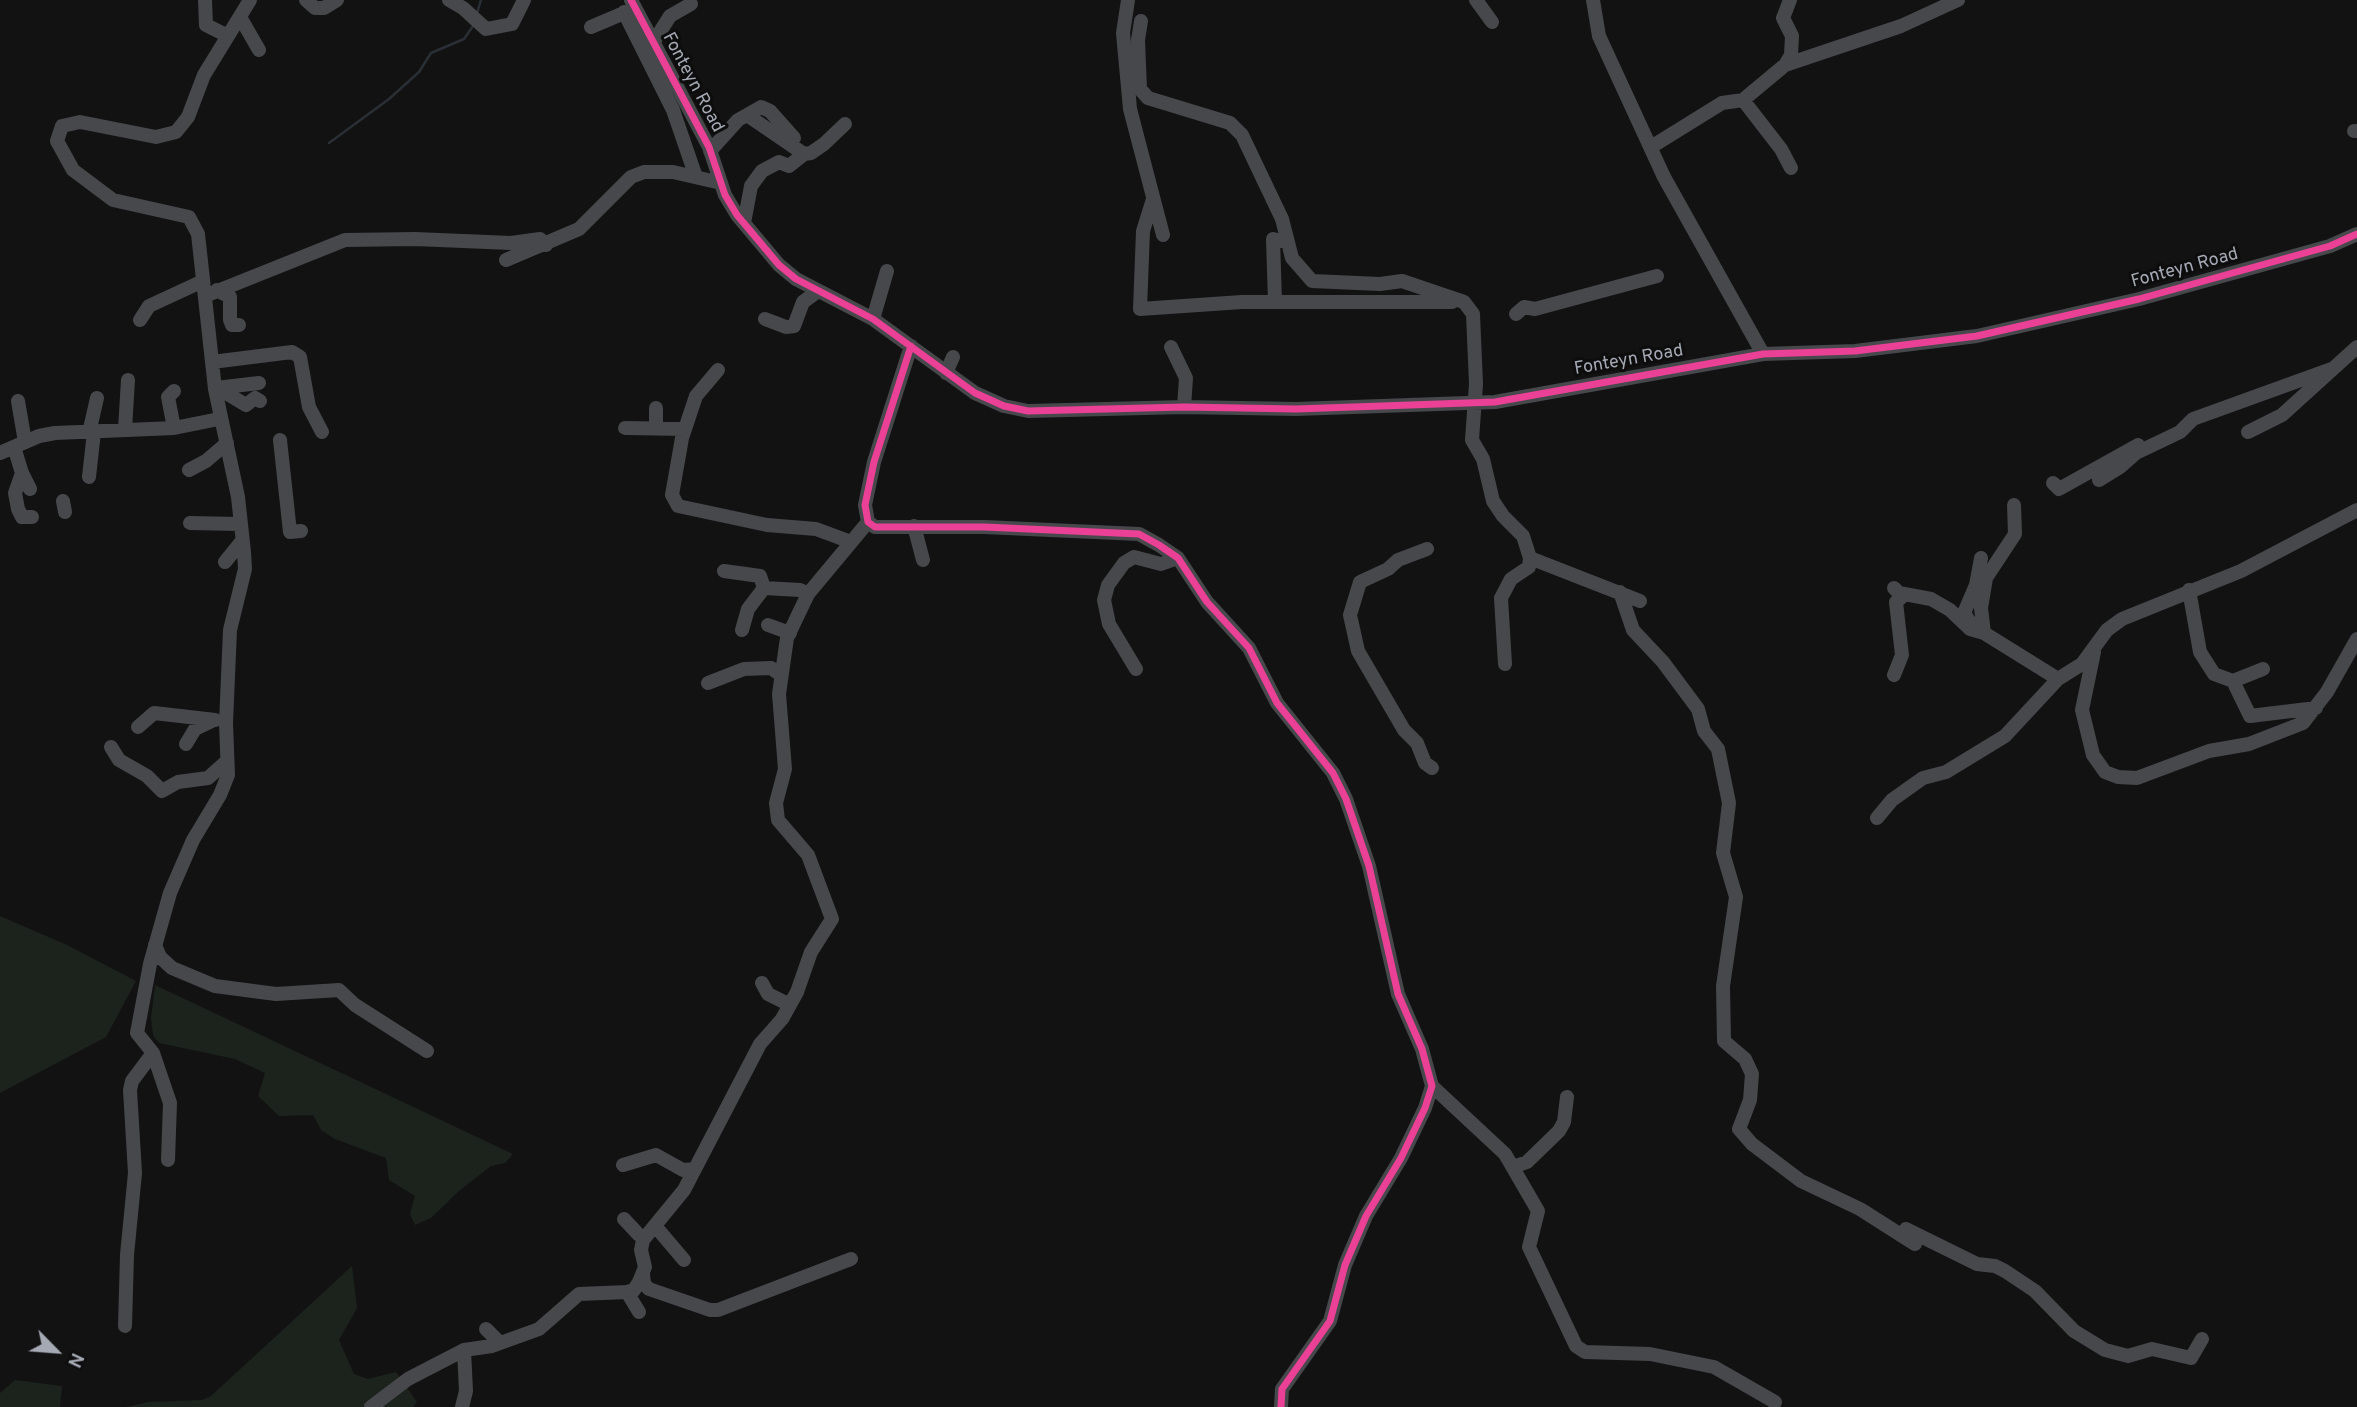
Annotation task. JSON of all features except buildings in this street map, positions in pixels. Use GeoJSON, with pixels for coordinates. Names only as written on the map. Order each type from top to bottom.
{"type":"FeatureCollection","features":[{"type":"Feature","properties":{"kind":"street"},"geometry":{"type":"LineString","coordinates":[[205,0],[206,25],[228,36]]}},
{"type":"Feature","properties":{"kind":"street"},"geometry":{"type":"LineString","coordinates":[[168,1160],[170,1103],[153,1053],[137,1033],[155,945],[170,893],[193,840],[220,795],[228,775],[221,720],[230,631],[245,569],[242,541],[226,443],[219,419],[220,388],[212,362],[208,289],[198,234],[189,217],[113,201],[73,170],[57,141],[62,127],[80,122],[156,137],[176,132],[188,117],[204,75],[250,0]]}},
{"type":"Feature","properties":{"kind":"street"},"geometry":{"type":"LineString","coordinates":[[306,0],[315,8],[324,8],[337,0]]}},
{"type":"Feature","properties":{"kind":"street"},"geometry":{"type":"LineString","coordinates":[[449,0],[463,8],[486,29],[512,24],[524,0]]}},
{"type":"Feature","properties":{"kind":"street"},"geometry":{"type":"LineString","coordinates":[[1128,0],[1123,33],[1126,80],[1138,148],[1163,235]]}},
{"type":"Feature","properties":{"kind":"street"},"geometry":{"type":"LineString","coordinates":[[1476,0],[1492,22]]}},
{"type":"Feature","properties":{"kind":"street"},"geometry":{"type":"LineString","coordinates":[[1593,0],[1600,36],[1664,177],[1763,354]]}},
{"type":"Feature","properties":{"kind":"street"},"geometry":{"type":"LineString","coordinates":[[1785,65],[1793,45],[1783,18],[1790,0]]}},
{"type":"Feature","properties":{"kind":"street"},"geometry":{"type":"LineString","coordinates":[[1651,147],[1722,103],[1743,100],[1785,65],[1901,26],[1958,0]]}},
{"type":"Feature","properties":{"kind":"street"},"geometry":{"type":"LineString","coordinates":[[653,43],[670,16],[691,4]]}},
{"type":"Feature","properties":{"kind":"street"},"geometry":{"type":"LineString","coordinates":[[591,27],[631,7],[673,110],[696,177]]}},
{"type":"Feature","properties":{"kind":"street","name":"Fonteyn Road"},"geometry":{"type":"LineString","coordinates":[[631,7],[710,151],[725,195],[779,265],[818,291],[873,319],[975,393],[1028,411],[1184,407],[1296,409],[1474,404],[1763,354],[1855,351],[1977,337],[2139,299],[2330,246],[2357,234]]}},
{"type":"Feature","properties":{"kind":"street"},"geometry":{"type":"LineString","coordinates":[[240,17],[259,50]]}},
{"type":"Feature","properties":{"kind":"street"},"geometry":{"type":"LineString","coordinates":[[1141,21],[1138,40],[1140,89],[1148,98],[1189,108],[1230,123],[1242,135],[1282,219],[1292,258],[1312,281],[1380,284],[1402,281],[1464,302],[1473,314],[1476,384],[1472,440],[1483,459],[1493,501],[1523,536],[1530,558],[1530,567],[1511,579],[1501,598],[1505,664]]}},
{"type":"Feature","properties":{"kind":"street"},"geometry":{"type":"LineString","coordinates":[[1743,100],[1781,149],[1791,168]]}},
{"type":"Feature","properties":{"kind":"street"},"geometry":{"type":"LineString","coordinates":[[710,151],[738,120],[761,107],[770,111],[794,138]]}},
{"type":"Feature","properties":{"kind":"street"},"geometry":{"type":"LineString","coordinates":[[747,116],[804,154]]}},
{"type":"Feature","properties":{"kind":"street"},"geometry":{"type":"LineString","coordinates":[[744,223],[751,187],[762,171],[779,163],[789,166],[804,154],[824,144],[845,124]]}},
{"type":"Feature","properties":{"kind":"street"},"geometry":{"type":"LineString","coordinates":[[506,260],[579,229],[631,177],[644,172],[696,177],[721,183]]}},
{"type":"Feature","properties":{"kind":"street"},"geometry":{"type":"LineString","coordinates":[[1153,199],[1143,231],[1140,309],[1275,302],[1464,302]]}},
{"type":"Feature","properties":{"kind":"street"},"geometry":{"type":"LineString","coordinates":[[140,320],[149,306],[208,289],[246,282],[345,240],[415,239],[511,243],[540,239],[546,245]]}},
{"type":"Feature","properties":{"kind":"street"},"geometry":{"type":"LineString","coordinates":[[1275,302],[1273,239],[1286,242]]}},
{"type":"Feature","properties":{"kind":"street"},"geometry":{"type":"LineString","coordinates":[[873,319],[887,271]]}},
{"type":"Feature","properties":{"kind":"street"},"geometry":{"type":"LineString","coordinates":[[1516,314],[1524,307],[1535,309],[1657,276]]}},
{"type":"Feature","properties":{"kind":"street"},"geometry":{"type":"LineString","coordinates":[[208,289],[230,297],[230,320],[232,326],[239,325]]}},
{"type":"Feature","properties":{"kind":"street"},"geometry":{"type":"LineString","coordinates":[[765,318],[786,327],[794,326],[803,302],[818,291]]}},
{"type":"Feature","properties":{"kind":"street"},"geometry":{"type":"LineString","coordinates":[[911,346],[874,462],[865,505],[868,522],[875,527],[1139,534],[1178,558],[1207,601],[1249,648],[1277,703],[1333,773],[1346,799],[1369,866],[1398,994],[1422,1049],[1432,1086],[1458,1113],[1490,1137],[1513,1167],[1538,1211],[1530,1247],[1576,1346],[1585,1352],[1650,1354],[1714,1367],[1775,1402]]}},
{"type":"Feature","properties":{"kind":"street"},"geometry":{"type":"LineString","coordinates":[[1171,347],[1186,378],[1184,407]]}},
{"type":"Feature","properties":{"kind":"street"},"geometry":{"type":"LineString","coordinates":[[2248,432],[2282,415],[2357,347]]}},
{"type":"Feature","properties":{"kind":"street"},"geometry":{"type":"LineString","coordinates":[[212,362],[292,352],[300,357],[309,407],[322,432]]}},
{"type":"Feature","properties":{"kind":"street"},"geometry":{"type":"LineString","coordinates":[[947,373],[953,357]]}},
{"type":"Feature","properties":{"kind":"street"},"geometry":{"type":"LineString","coordinates":[[2053,483],[2059,489],[2180,421],[2193,419],[2334,368]]}},
{"type":"Feature","properties":{"kind":"street"},"geometry":{"type":"LineString","coordinates":[[718,370],[696,396],[685,429],[672,495],[678,506],[767,525],[816,529],[851,542]]}},
{"type":"Feature","properties":{"kind":"street"},"geometry":{"type":"LineString","coordinates":[[125,429],[128,380]]}},
{"type":"Feature","properties":{"kind":"street"},"geometry":{"type":"LineString","coordinates":[[220,388],[259,383]]}},
{"type":"Feature","properties":{"kind":"street"},"geometry":{"type":"LineString","coordinates":[[220,388],[246,404],[255,398],[260,401]]}},
{"type":"Feature","properties":{"kind":"street"},"geometry":{"type":"LineString","coordinates":[[174,391],[168,397],[174,428]]}},
{"type":"Feature","properties":{"kind":"street"},"geometry":{"type":"LineString","coordinates":[[89,477],[97,398]]}},
{"type":"Feature","properties":{"kind":"street"},"geometry":{"type":"LineString","coordinates":[[18,401],[10,447],[30,489]]}},
{"type":"Feature","properties":{"kind":"street"},"geometry":{"type":"LineString","coordinates":[[656,408],[656,427]]}},
{"type":"Feature","properties":{"kind":"street"},"geometry":{"type":"LineString","coordinates":[[10,447],[55,433],[174,428],[219,419]]}},
{"type":"Feature","properties":{"kind":"street"},"geometry":{"type":"LineString","coordinates":[[2099,480],[2136,453],[2180,432],[2193,419]]}},
{"type":"Feature","properties":{"kind":"street"},"geometry":{"type":"LineString","coordinates":[[625,428],[685,429]]}},
{"type":"Feature","properties":{"kind":"street"},"geometry":{"type":"LineString","coordinates":[[280,440],[290,532],[301,531]]}},
{"type":"Feature","properties":{"kind":"street"},"geometry":{"type":"LineString","coordinates":[[189,470],[206,461],[226,443]]}},
{"type":"Feature","properties":{"kind":"street"},"geometry":{"type":"LineString","coordinates":[[22,473],[15,493],[18,509],[22,517],[32,517]]}},
{"type":"Feature","properties":{"kind":"street"},"geometry":{"type":"LineString","coordinates":[[1984,633],[1981,608],[1986,579],[2015,534],[2014,505]]}},
{"type":"Feature","properties":{"kind":"street"},"geometry":{"type":"LineString","coordinates":[[1877,818],[1892,800],[1923,778],[1946,772],[2005,736],[2058,679],[2082,664],[2107,630],[2122,619],[2241,571],[2357,510]]}},
{"type":"Feature","properties":{"kind":"street"},"geometry":{"type":"LineString","coordinates":[[641,1232],[656,1227],[684,1190],[760,1044],[790,1005],[811,952],[832,919],[808,855],[778,820],[776,803],[785,769],[779,694],[790,633],[808,594],[868,522]]}},
{"type":"Feature","properties":{"kind":"street"},"geometry":{"type":"LineString","coordinates":[[190,523],[240,524]]}},
{"type":"Feature","properties":{"kind":"street"},"geometry":{"type":"LineString","coordinates":[[914,526],[923,560]]}},
{"type":"Feature","properties":{"kind":"street"},"geometry":{"type":"LineString","coordinates":[[225,562],[242,541]]}},
{"type":"Feature","properties":{"kind":"street"},"geometry":{"type":"LineString","coordinates":[[1427,549],[1398,560],[1388,569],[1360,582],[1350,615],[1358,652],[1404,730],[1417,743],[1425,763],[1432,768]]}},
{"type":"Feature","properties":{"kind":"street"},"geometry":{"type":"LineString","coordinates":[[1136,668],[1108,624],[1104,600],[1108,585],[1124,563],[1135,557],[1161,564],[1178,558]]}},
{"type":"Feature","properties":{"kind":"street"},"geometry":{"type":"LineString","coordinates":[[1530,558],[1640,601]]}},
{"type":"Feature","properties":{"kind":"street"},"geometry":{"type":"LineString","coordinates":[[1981,558],[1976,585],[1964,613],[1970,624],[2058,679]]}},
{"type":"Feature","properties":{"kind":"street"},"geometry":{"type":"LineString","coordinates":[[724,571],[760,576],[764,588]]}},
{"type":"Feature","properties":{"kind":"street"},"geometry":{"type":"LineString","coordinates":[[764,588],[800,590],[808,594]]}},
{"type":"Feature","properties":{"kind":"street"},"geometry":{"type":"LineString","coordinates":[[742,629],[748,609],[764,588]]}},
{"type":"Feature","properties":{"kind":"street"},"geometry":{"type":"LineString","coordinates":[[2189,590],[2200,652],[2214,674],[2233,681],[2263,669]]}},
{"type":"Feature","properties":{"kind":"street"},"geometry":{"type":"LineString","coordinates":[[1894,675],[1902,655],[1896,602],[1899,591],[1931,599],[1950,610],[1970,629],[1984,633]]}},
{"type":"Feature","properties":{"kind":"street"},"geometry":{"type":"LineString","coordinates":[[1620,592],[1633,630],[1663,662],[1698,709],[1704,731],[1719,754],[1729,803],[1723,853],[1736,897],[1723,986],[1724,1041],[1745,1059],[1752,1074],[1749,1100],[1740,1129],[1752,1144],[1801,1181],[1977,1264],[1995,1266],[2005,1272],[2035,1291],[2074,1331],[2105,1350],[2128,1356],[2152,1349],[2191,1358],[2202,1339]]}},
{"type":"Feature","properties":{"kind":"street"},"geometry":{"type":"LineString","coordinates":[[768,625],[790,633]]}},
{"type":"Feature","properties":{"kind":"street"},"geometry":{"type":"LineString","coordinates":[[2095,647],[2082,710],[2093,755],[2105,772],[2119,777],[2137,778],[2209,751],[2249,744],[2283,732],[2309,718],[2357,639]]}},
{"type":"Feature","properties":{"kind":"street"},"geometry":{"type":"LineString","coordinates":[[708,683],[744,669],[771,668],[781,675]]}},
{"type":"Feature","properties":{"kind":"street"},"geometry":{"type":"LineString","coordinates":[[2233,681],[2250,716],[2316,708]]}},
{"type":"Feature","properties":{"kind":"street"},"geometry":{"type":"LineString","coordinates":[[138,727],[154,713],[221,720]]}},
{"type":"Feature","properties":{"kind":"street"},"geometry":{"type":"LineString","coordinates":[[186,744],[195,729],[205,722],[221,720]]}},
{"type":"Feature","properties":{"kind":"street"},"geometry":{"type":"LineString","coordinates":[[111,747],[119,760],[147,776],[162,791],[178,782],[208,778],[227,761]]}},
{"type":"Feature","properties":{"kind":"street"},"geometry":{"type":"LineString","coordinates":[[155,945],[160,957],[172,968],[215,986],[276,994],[339,990],[355,1005],[427,1051]]}},
{"type":"Feature","properties":{"kind":"street"},"geometry":{"type":"LineString","coordinates":[[762,983],[768,994],[790,1005]]}},
{"type":"Feature","properties":{"kind":"street"},"geometry":{"type":"LineString","coordinates":[[125,1326],[127,1255],[135,1173],[130,1090],[132,1081],[153,1053]]}},
{"type":"Feature","properties":{"kind":"street"},"geometry":{"type":"LineString","coordinates":[[1282,1407],[1282,1389],[1331,1321],[1346,1265],[1362,1226],[1407,1145],[1432,1086]]}},
{"type":"Feature","properties":{"kind":"street"},"geometry":{"type":"LineString","coordinates":[[1513,1167],[1527,1162],[1559,1131],[1564,1122],[1567,1097]]}},
{"type":"Feature","properties":{"kind":"street"},"geometry":{"type":"LineString","coordinates":[[623,1165],[656,1154],[683,1170],[695,1169]]}},
{"type":"Feature","properties":{"kind":"street"},"geometry":{"type":"LineString","coordinates":[[1860,1209],[1915,1244]]}},
{"type":"Feature","properties":{"kind":"street"},"geometry":{"type":"LineString","coordinates":[[624,1219],[641,1232]]}},
{"type":"Feature","properties":{"kind":"street"},"geometry":{"type":"LineString","coordinates":[[656,1227],[684,1260]]}},
{"type":"Feature","properties":{"kind":"street"},"geometry":{"type":"LineString","coordinates":[[371,1407],[408,1379],[464,1350],[500,1343],[539,1329],[579,1294],[634,1290],[645,1267],[641,1232]]}},
{"type":"Feature","properties":{"kind":"street"},"geometry":{"type":"LineString","coordinates":[[643,1274],[644,1284],[649,1289],[709,1310],[718,1310],[851,1259]]}},
{"type":"Feature","properties":{"kind":"street"},"geometry":{"type":"LineString","coordinates":[[627,1292],[639,1312]]}},
{"type":"Feature","properties":{"kind":"street"},"geometry":{"type":"LineString","coordinates":[[486,1329],[500,1343]]}},
{"type":"Feature","properties":{"kind":"street"},"geometry":{"type":"LineString","coordinates":[[462,1407],[466,1391],[464,1350]]}},
{"type":"Feature","properties":{"kind":"shaded area"},"geometry":{"type":"Polygon","coordinates":[[[0,916],[67,945],[136,981],[106,1037],[0,1093],[0,916]]]}},
{"type":"Feature","properties":{"kind":"shaded area"},"geometry":{"type":"Polygon","coordinates":[[[155,985],[513,1154],[505,1163],[491,1166],[431,1218],[415,1225],[410,1214],[415,1196],[389,1180],[386,1158],[335,1139],[321,1130],[313,1115],[279,1116],[258,1096],[265,1073],[235,1059],[159,1043],[153,1035],[151,1018],[155,985]]]}},
{"type":"Feature","properties":{"kind":"shaded area"},"geometry":{"type":"Polygon","coordinates":[[[352,1266],[357,1308],[339,1340],[354,1374],[368,1379],[396,1372],[417,1402],[413,1407],[126,1407],[148,1402],[202,1400],[211,1396],[352,1266]]]}},
{"type":"Feature","properties":{"kind":"shaded area"},"geometry":{"type":"Polygon","coordinates":[[[15,1380],[62,1386],[60,1407],[0,1407],[0,1393],[15,1380]]]}},
{"type":"Feature","properties":{"kind":"waterway"},"geometry":{"type":"LineString","coordinates":[[477,13],[481,0]]}},
{"type":"Feature","properties":{"kind":"waterway"},"geometry":{"type":"LineString","coordinates":[[329,143],[389,99],[419,72],[431,53],[464,39],[473,26]]}},
{"type":"Feature","properties":{"kind":"cycle path"},"geometry":{"type":"LineString","coordinates":[[631,0],[709,147],[725,195],[737,215],[779,265],[796,279],[873,319],[975,393],[1004,406],[1028,411],[1184,407],[1296,409],[1495,402],[1763,354],[1855,351],[1977,336],[2139,299],[2330,246],[2357,234]]}},
{"type":"Feature","properties":{"kind":"cycle path"},"geometry":{"type":"LineString","coordinates":[[911,346],[874,462],[865,505],[868,522],[875,527],[984,527],[1139,534],[1159,545],[1178,558],[1207,602],[1249,648],[1277,703],[1333,773],[1346,799],[1369,866],[1398,994],[1422,1049],[1432,1086],[1425,1108],[1401,1158],[1366,1216],[1345,1265],[1330,1321],[1282,1389],[1281,1407]]}}]}
